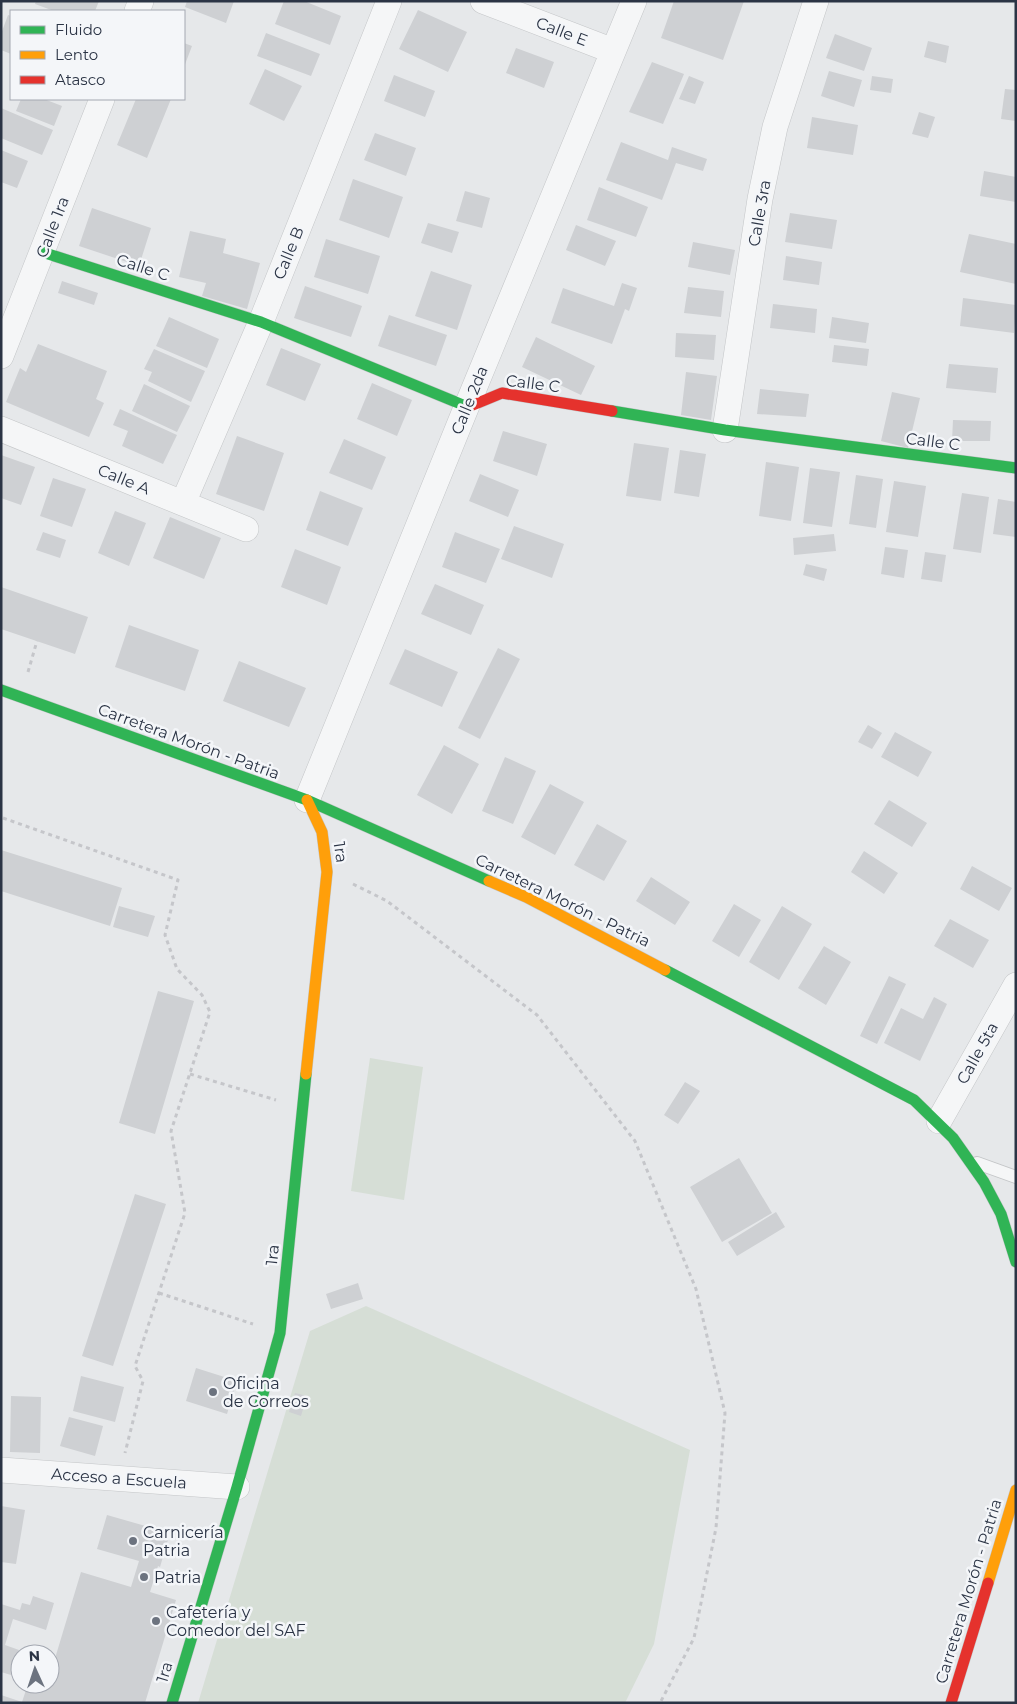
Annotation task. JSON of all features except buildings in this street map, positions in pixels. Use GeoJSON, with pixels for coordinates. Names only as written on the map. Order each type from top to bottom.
{"type":"FeatureCollection","features":[{"type":"Feature","properties":{"kind":"street","name":"Calle B"},"geometry":{"type":"LineString","coordinates":[[183,503],[261,322],[388,1]]}},
{"type":"Feature","properties":{"kind":"street","name":"Calle E"},"geometry":{"type":"LineString","coordinates":[[483,1],[613,51]]}},
{"type":"Feature","properties":{"kind":"street","name":"Calle 2da"},"geometry":{"type":"LineString","coordinates":[[307,800],[634,1]]}},
{"type":"Feature","properties":{"kind":"street","name":"Calle 3ra"},"geometry":{"type":"LineString","coordinates":[[725,430],[760,199],[776,127],[816,1]]}},
{"type":"Feature","properties":{"kind":"street","name":"Calle 1ra"},"geometry":{"type":"LineString","coordinates":[[1,356],[102,100]]}},
{"type":"Feature","properties":{"kind":"street","name":"Calle C"},"geometry":{"type":"LineString","coordinates":[[42,252],[261,322],[466,408],[502,393],[725,430],[1016,468]]}},
{"type":"Feature","properties":{"kind":"street","name":"Calle A"},"geometry":{"type":"LineString","coordinates":[[1,429],[246,528]]}},
{"type":"Feature","properties":{"kind":"street","name":"Carretera Morón - Patria"},"geometry":{"type":"LineString","coordinates":[[1,690],[307,800],[526,897],[914,1100],[939,1121],[972,1161],[1001,1214],[1016,1262]]}},
{"type":"Feature","properties":{"kind":"street","name":"1ra"},"geometry":{"type":"LineString","coordinates":[[172,1703],[237,1487],[280,1333],[327,872],[322,832],[307,800]]}},
{"type":"Feature","properties":{"kind":"street","name":"Calle 5ta"},"geometry":{"type":"LineString","coordinates":[[939,1121],[1016,985]]}},
{"type":"Feature","properties":{"kind":"street","name":"Acceso a Escuela"},"geometry":{"type":"LineString","coordinates":[[1,1470],[237,1487]]}},
{"type":"Feature","properties":{"kind":"street","name":"Carretera Morón - Patria"},"geometry":{"type":"LineString","coordinates":[[951,1703],[1016,1490]]}},
{"type":"Feature","properties":{"kind":"lane"},"geometry":{"type":"LineString","coordinates":[[972,1161],[1016,1177]]}},
{"type":"Feature","properties":{"kind":"path"},"geometry":{"type":"LineString","coordinates":[[3,818],[178,880],[165,935],[177,969],[202,995],[210,1012],[171,1131],[185,1213],[135,1366],[143,1381],[119,1478]]}},
{"type":"Feature","properties":{"kind":"path"},"geometry":{"type":"LineString","coordinates":[[327,872],[387,901],[537,1015],[635,1141],[696,1289],[725,1413],[716,1528],[694,1638],[660,1703]]}},
{"type":"Feature","properties":{"kind":"path"},"geometry":{"type":"LineString","coordinates":[[190,1074],[303,1108]]}},
{"type":"Feature","properties":{"kind":"path"},"geometry":{"type":"LineString","coordinates":[[159,1293],[280,1333]]}},
{"type":"Feature","properties":{"kind":"shaded area"},"geometry":{"type":"Polygon","coordinates":[[[370,1058],[423,1067],[404,1200],[351,1191],[370,1058]]]}},
{"type":"Feature","properties":{"kind":"shaded area"},"geometry":{"type":"Polygon","coordinates":[[[366,1306],[690,1450],[654,1644],[625,1703],[198,1703],[310,1331],[366,1306]]]}},
{"type":"Feature","properties":{"kind":"traffic: fast"},"geometry":{"type":"LineString","coordinates":[[42,252],[261,322],[468,407]]}},
{"type":"Feature","properties":{"kind":"traffic: fast"},"geometry":{"type":"LineString","coordinates":[[612,411],[725,430],[1016,468]]}},
{"type":"Feature","properties":{"kind":"traffic: fast"},"geometry":{"type":"LineString","coordinates":[[1,690],[307,800],[489,881]]}},
{"type":"Feature","properties":{"kind":"traffic: fast"},"geometry":{"type":"LineString","coordinates":[[665,970],[914,1100],[953,1138],[984,1182],[1001,1214],[1016,1262]]}},
{"type":"Feature","properties":{"kind":"traffic: fast"},"geometry":{"type":"LineString","coordinates":[[172,1703],[237,1487],[280,1333],[306,1074]]}},
{"type":"Feature","properties":{"kind":"traffic: slow"},"geometry":{"type":"LineString","coordinates":[[306,1074],[327,872],[322,832],[307,800]]}},
{"type":"Feature","properties":{"kind":"traffic: slow"},"geometry":{"type":"LineString","coordinates":[[489,881],[526,897],[665,970]]}},
{"type":"Feature","properties":{"kind":"traffic: slow"},"geometry":{"type":"LineString","coordinates":[[988,1583],[1016,1490]]}},
{"type":"Feature","properties":{"kind":"traffic: jam"},"geometry":{"type":"LineString","coordinates":[[468,407],[502,393],[612,411]]}},
{"type":"Feature","properties":{"kind":"traffic: jam"},"geometry":{"type":"LineString","coordinates":[[951,1703],[988,1583]]}},
{"type":"Feature","properties":{"kind":"place","name":"Oficina de Correos"},"geometry":{"type":"Point","coordinates":[213,1392]}},
{"type":"Feature","properties":{"kind":"place","name":"Carnicería Patria"},"geometry":{"type":"Point","coordinates":[133,1541]}},
{"type":"Feature","properties":{"kind":"place","name":"Patria"},"geometry":{"type":"Point","coordinates":[144,1577]}},
{"type":"Feature","properties":{"kind":"place","name":"Cafetería y Comedor del SAF"},"geometry":{"type":"Point","coordinates":[156,1621]}}]}
